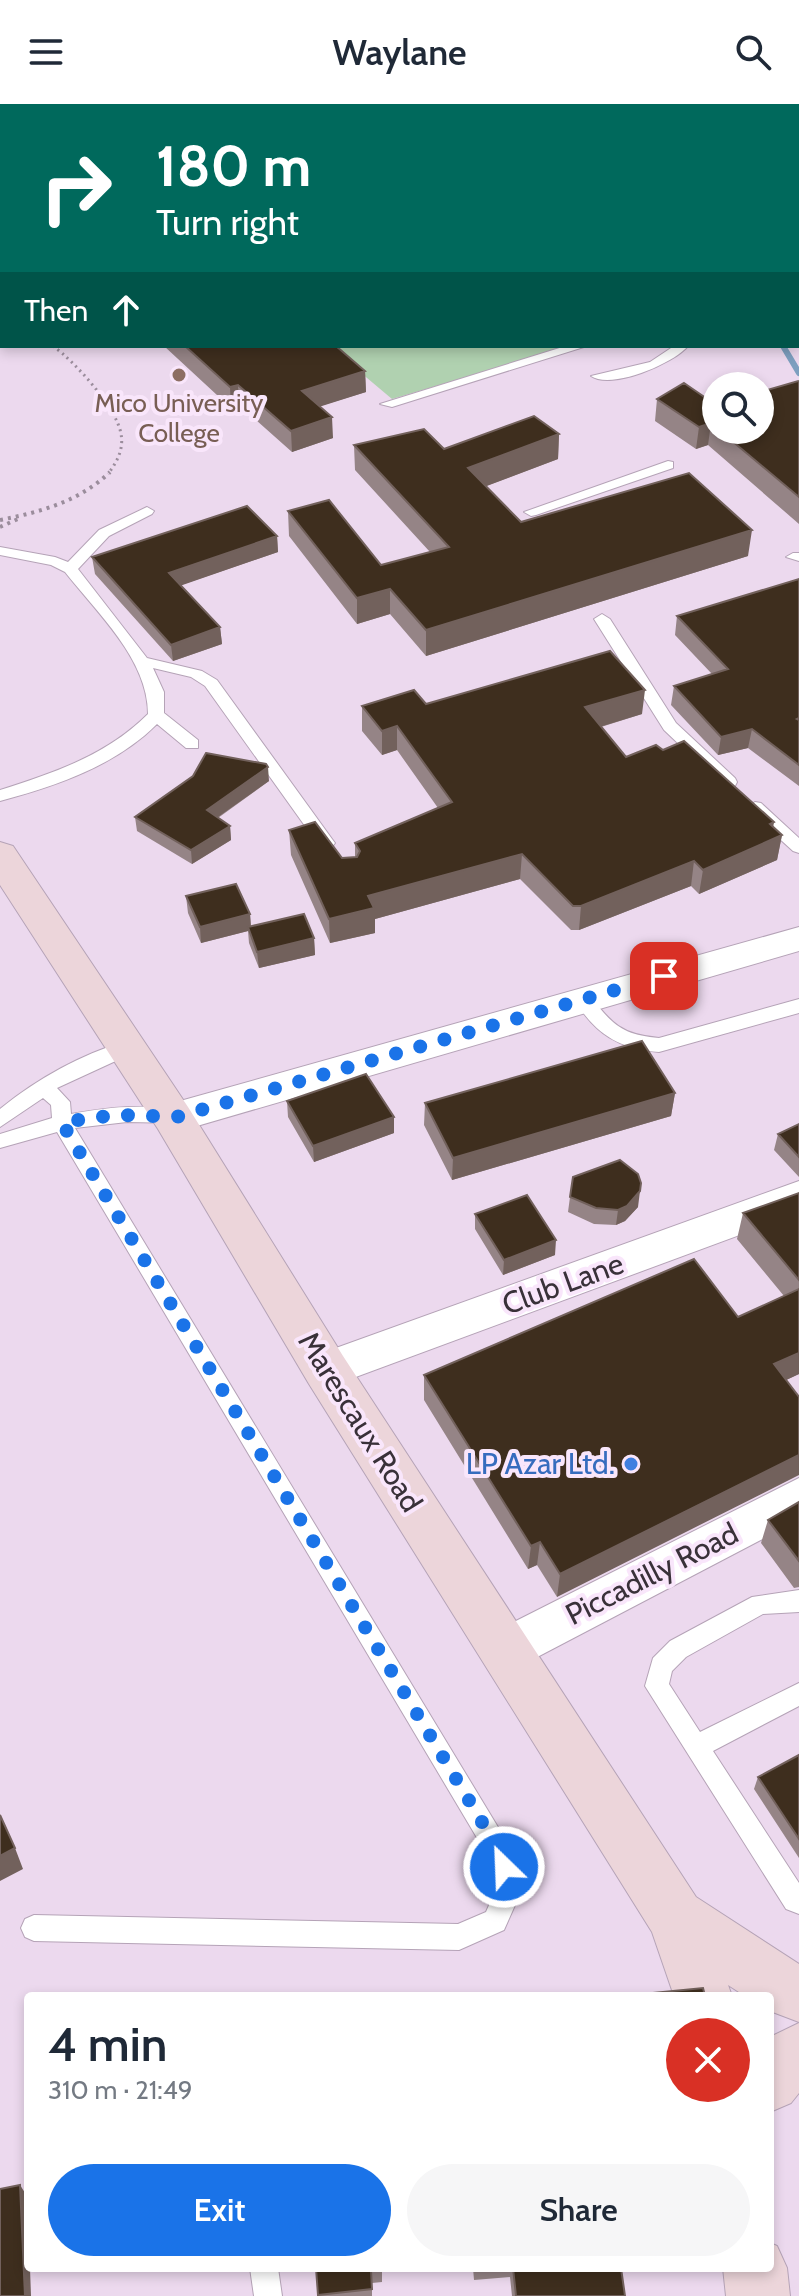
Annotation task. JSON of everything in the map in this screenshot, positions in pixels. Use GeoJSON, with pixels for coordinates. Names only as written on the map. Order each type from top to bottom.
{"type":"FeatureCollection","features":[{"type":"Feature","properties":{"kind":"main road","name":"Marescaux Road"},"geometry":{"type":"LineString","coordinates":[[0,855],[173,1118],[326,1370],[676,1917],[702,1992]]}},
{"type":"Feature","properties":{"kind":"main road"},"geometry":{"type":"LineString","coordinates":[[676,1917],[786,1989],[799,1993]]}},
{"type":"Feature","properties":{"kind":"main road"},"geometry":{"type":"LineString","coordinates":[[774,2077],[785,2062],[799,2053]]}},
{"type":"Feature","properties":{"kind":"main road"},"geometry":{"type":"LineString","coordinates":[[755,2272],[758,2296]]}},
{"type":"Feature","properties":{"kind":"street"},"geometry":{"type":"LineString","coordinates":[[173,1118],[799,939]]}},
{"type":"Feature","properties":{"kind":"street","name":"Club Lane"},"geometry":{"type":"LineString","coordinates":[[326,1370],[799,1197]]}},
{"type":"Feature","properties":{"kind":"street","name":"Piccadilly Road"},"geometry":{"type":"LineString","coordinates":[[505,1650],[799,1498]]}},
{"type":"Feature","properties":{"kind":"lane"},"geometry":{"type":"LineString","coordinates":[[387,404],[573,348]]}},
{"type":"Feature","properties":{"kind":"lane"},"geometry":{"type":"LineString","coordinates":[[598,376],[644,367],[670,357],[679,348]]}},
{"type":"Feature","properties":{"kind":"lane"},"geometry":{"type":"LineString","coordinates":[[531,512],[668,465]]}},
{"type":"Feature","properties":{"kind":"lane"},"geometry":{"type":"LineString","coordinates":[[70,569],[104,533],[147,511]]}},
{"type":"Feature","properties":{"kind":"lane"},"geometry":{"type":"LineString","coordinates":[[0,551],[55,561],[70,569],[142,661],[156,692],[156,715],[133,737],[103,757],[34,786],[0,796]]}},
{"type":"Feature","properties":{"kind":"lane"},"geometry":{"type":"LineString","coordinates":[[602,619],[670,726],[799,847]]}},
{"type":"Feature","properties":{"kind":"lane"},"geometry":{"type":"LineString","coordinates":[[142,661],[196,674],[211,683],[340,864]]}},
{"type":"Feature","properties":{"kind":"lane"},"geometry":{"type":"LineString","coordinates":[[156,715],[192,744]]}},
{"type":"Feature","properties":{"kind":"lane"},"geometry":{"type":"LineString","coordinates":[[583,999],[604,1029],[636,1044],[659,1045],[799,1006]]}},
{"type":"Feature","properties":{"kind":"lane"},"geometry":{"type":"LineString","coordinates":[[0,1120],[43,1087],[85,1063],[126,1048]]}},
{"type":"Feature","properties":{"kind":"lane"},"geometry":{"type":"LineString","coordinates":[[34,1928],[459,1937],[495,1921],[510,1887],[497,1847],[62,1123],[60,1102],[54,1093],[43,1087]]}},
{"type":"Feature","properties":{"kind":"lane"},"geometry":{"type":"LineString","coordinates":[[0,1141],[62,1123],[108,1114],[140,1113],[173,1118]]}},
{"type":"Feature","properties":{"kind":"lane"},"geometry":{"type":"LineString","coordinates":[[799,1601],[760,1604],[678,1649],[661,1666],[657,1686],[795,1900],[799,1901]]}},
{"type":"Feature","properties":{"kind":"lane"},"geometry":{"type":"LineString","coordinates":[[697,1746],[799,1694]]}},
{"type":"Feature","properties":{"kind":"lane"},"geometry":{"type":"LineString","coordinates":[[265,2272],[268,2296]]}},
{"type":"Feature","properties":{"kind":"path"},"geometry":{"type":"LineString","coordinates":[[0,527],[58,506],[95,486],[111,471],[121,454],[123,435],[106,404],[55,348]]}},
{"type":"Feature","properties":{"kind":"path"},"geometry":{"type":"LineString","coordinates":[[0,520],[22,517]]}},
{"type":"Feature","properties":{"kind":"green space"},"geometry":{"type":"Polygon","coordinates":[[[331,348],[565,348],[392,399],[331,348]]]}},
{"type":"Feature","properties":{"kind":"building"},"geometry":{"type":"Polygon","coordinates":[[[187,348],[338,348],[365,371],[302,391],[332,417],[291,431],[238,385],[230,387],[187,348]]]}},
{"type":"Feature","properties":{"kind":"building"},"geometry":{"type":"Polygon","coordinates":[[[799,382],[799,497],[736,444],[774,444],[774,388],[799,382]]]}},
{"type":"Feature","properties":{"kind":"building"},"geometry":{"type":"Polygon","coordinates":[[[684,383],[702,395],[702,426],[699,427],[657,399],[684,383]]]}},
{"type":"Feature","properties":{"kind":"building"},"geometry":{"type":"Polygon","coordinates":[[[534,416],[559,434],[468,468],[521,522],[689,473],[752,530],[426,630],[390,589],[357,598],[288,511],[329,500],[381,565],[449,547],[354,445],[424,429],[444,449],[534,416]]]}},
{"type":"Feature","properties":{"kind":"building"},"geometry":{"type":"Polygon","coordinates":[[[247,506],[277,536],[169,573],[220,627],[171,645],[92,557],[247,506]]]}},
{"type":"Feature","properties":{"kind":"building"},"geometry":{"type":"Polygon","coordinates":[[[799,579],[799,765],[752,729],[721,737],[674,686],[728,669],[677,616],[799,579]]]}},
{"type":"Feature","properties":{"kind":"building"},"geometry":{"type":"Polygon","coordinates":[[[610,651],[645,690],[585,707],[626,757],[656,745],[663,750],[684,741],[774,822],[770,824],[782,835],[703,870],[694,861],[581,906],[573,906],[522,854],[368,896],[374,908],[329,919],[289,830],[315,822],[342,858],[357,857],[360,851],[355,843],[452,802],[397,726],[382,731],[362,706],[414,690],[426,704],[610,651]]]}},
{"type":"Feature","properties":{"kind":"building"},"geometry":{"type":"Polygon","coordinates":[[[206,753],[266,764],[268,767],[207,810],[230,826],[191,850],[135,817],[193,776],[206,753]]]}},
{"type":"Feature","properties":{"kind":"building"},"geometry":{"type":"Polygon","coordinates":[[[236,884],[250,914],[200,927],[186,896],[236,884]]]}},
{"type":"Feature","properties":{"kind":"building"},"geometry":{"type":"Polygon","coordinates":[[[304,914],[314,938],[257,952],[248,927],[304,914]]]}},
{"type":"Feature","properties":{"kind":"building"},"geometry":{"type":"Polygon","coordinates":[[[642,1041],[675,1093],[453,1158],[425,1103],[642,1041]]]}},
{"type":"Feature","properties":{"kind":"building"},"geometry":{"type":"Polygon","coordinates":[[[366,1074],[394,1117],[313,1146],[287,1101],[366,1074]]]}},
{"type":"Feature","properties":{"kind":"building"},"geometry":{"type":"Polygon","coordinates":[[[799,1124],[799,1157],[778,1134],[799,1124]]]}},
{"type":"Feature","properties":{"kind":"building"},"geometry":{"type":"Polygon","coordinates":[[[620,1160],[638,1174],[641,1183],[640,1191],[627,1206],[618,1210],[596,1208],[570,1197],[573,1177],[620,1160]]]}},
{"type":"Feature","properties":{"kind":"building"},"geometry":{"type":"Polygon","coordinates":[[[799,1193],[799,1280],[743,1213],[799,1193]]]}},
{"type":"Feature","properties":{"kind":"building"},"geometry":{"type":"Polygon","coordinates":[[[527,1195],[556,1240],[504,1260],[475,1214],[527,1195]]]}},
{"type":"Feature","properties":{"kind":"building","name":"LP Azar Ltd."},"geometry":{"type":"Polygon","coordinates":[[[694,1259],[738,1317],[799,1289],[799,1353],[774,1364],[799,1397],[799,1455],[560,1574],[540,1542],[531,1546],[424,1375],[694,1259]]]}},
{"type":"Feature","properties":{"kind":"building"},"geometry":{"type":"Polygon","coordinates":[[[799,1502],[799,1561],[768,1520],[799,1502]]]}},
{"type":"Feature","properties":{"kind":"building"},"geometry":{"type":"Polygon","coordinates":[[[799,1755],[799,1839],[758,1777],[799,1755]]]}},
{"type":"Feature","properties":{"kind":"building"},"geometry":{"type":"Polygon","coordinates":[[[0,1815],[15,1848],[0,1856],[0,1815]]]}},
{"type":"Feature","properties":{"kind":"building"},"geometry":{"type":"Polygon","coordinates":[[[703,1988],[704,1992],[662,1992],[703,1988]]]}},
{"type":"Feature","properties":{"kind":"building"},"geometry":{"type":"Polygon","coordinates":[[[20,2185],[25,2296],[0,2296],[0,2189],[20,2185]]]}},
{"type":"Feature","properties":{"kind":"building"},"geometry":{"type":"Polygon","coordinates":[[[316,2272],[371,2272],[372,2289],[318,2295],[316,2272]]]}},
{"type":"Feature","properties":{"kind":"building"},"geometry":{"type":"Polygon","coordinates":[[[513,2272],[622,2272],[625,2296],[516,2296],[513,2272]]]}},
{"type":"Feature","properties":{"kind":"waterway"},"geometry":{"type":"LineString","coordinates":[[784,348],[799,373]]}},
{"type":"Feature","properties":{"kind":"place","name":"Mico University College"},"geometry":{"type":"Point","coordinates":[179,375]}},
{"type":"Feature","properties":{"kind":"place","name":"LP Azar Ltd."},"geometry":{"type":"Point","coordinates":[631,1464]}},
{"type":"Feature","properties":{"kind":"route"},"geometry":{"type":"LineString","coordinates":[[504,1867],[497,1847],[62,1123],[108,1114],[140,1113],[173,1118],[664,976]]}}]}
